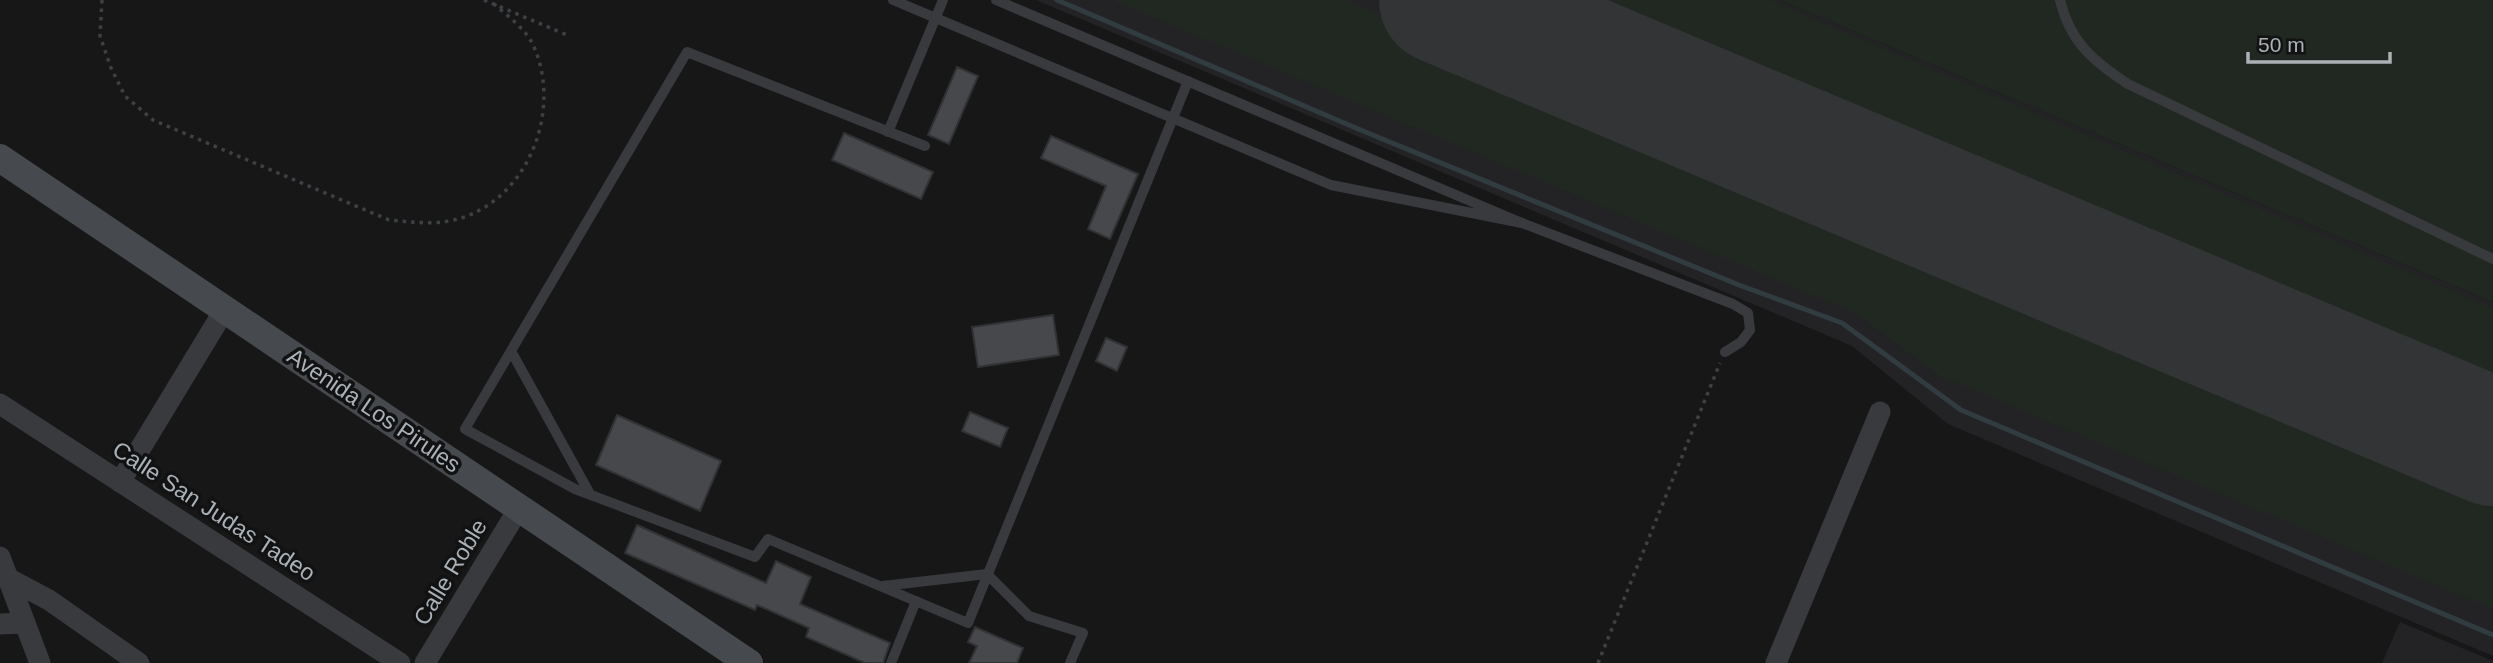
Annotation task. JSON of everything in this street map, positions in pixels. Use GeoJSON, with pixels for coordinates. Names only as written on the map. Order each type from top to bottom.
{"type":"FeatureCollection","features":[{"type":"Feature","properties":{"kind":"street","name":"Avenida Los Pirules"},"geometry":{"type":"LineString","coordinates":[[0,158],[749,663]]}},
{"type":"Feature","properties":{"kind":"street"},"geometry":{"type":"LineString","coordinates":[[120,482],[225,309]]}},
{"type":"Feature","properties":{"kind":"street","name":"Calle San Judas Tadeo"},"geometry":{"type":"LineString","coordinates":[[0,404],[400,663]]}},
{"type":"Feature","properties":{"kind":"street"},"geometry":{"type":"LineString","coordinates":[[1776,663],[1880,412]]}},
{"type":"Feature","properties":{"kind":"street","name":"Calle Roble"},"geometry":{"type":"LineString","coordinates":[[436,659],[519,508]]}},
{"type":"Feature","properties":{"kind":"street"},"geometry":{"type":"LineString","coordinates":[[3,569],[40,663]]}},
{"type":"Feature","properties":{"kind":"street"},"geometry":{"type":"LineString","coordinates":[[3,569],[139,663]]}},
{"type":"Feature","properties":{"kind":"street"},"geometry":{"type":"LineString","coordinates":[[0,624],[24,623]]}},
{"type":"Feature","properties":{"kind":"lane"},"geometry":{"type":"LineString","coordinates":[[893,0],[1331,185],[1522,223]]}},
{"type":"Feature","properties":{"kind":"lane"},"geometry":{"type":"LineString","coordinates":[[888,132],[943,0]]}},
{"type":"Feature","properties":{"kind":"lane"},"geometry":{"type":"LineString","coordinates":[[996,0],[1522,223],[1733,304],[1748,313],[1750,330],[1741,342],[1725,352]]}},
{"type":"Feature","properties":{"kind":"lane"},"geometry":{"type":"LineString","coordinates":[[2060,0],[2074,38],[2100,65],[2128,83],[2493,259]]}},
{"type":"Feature","properties":{"kind":"lane"},"geometry":{"type":"LineString","coordinates":[[925,146],[687,52],[465,429],[575,489],[755,557],[768,539],[968,623],[1188,81]]}},
{"type":"Feature","properties":{"kind":"lane"},"geometry":{"type":"LineString","coordinates":[[511,351],[590,494]]}},
{"type":"Feature","properties":{"kind":"lane"},"geometry":{"type":"LineString","coordinates":[[881,586],[987,573]]}},
{"type":"Feature","properties":{"kind":"lane"},"geometry":{"type":"LineString","coordinates":[[987,573],[1029,616],[1083,633],[1070,663]]}},
{"type":"Feature","properties":{"kind":"lane"},"geometry":{"type":"LineString","coordinates":[[891,663],[916,601]]}},
{"type":"Feature","properties":{"kind":"path"},"geometry":{"type":"LineString","coordinates":[[102,0],[100,36],[111,68],[125,96],[153,120],[389,220],[426,223],[455,219],[486,207],[508,190],[524,170],[536,143],[543,111],[543,74],[533,45],[513,20],[494,4]]}},
{"type":"Feature","properties":{"kind":"path"},"geometry":{"type":"LineString","coordinates":[[484,0],[568,35]]}},
{"type":"Feature","properties":{"kind":"path"},"geometry":{"type":"LineString","coordinates":[[1598,663],[1725,352]]}},
{"type":"Feature","properties":{"kind":"shaded area"},"geometry":{"type":"Polygon","coordinates":[[[1036,0],[1780,0],[2493,302],[2493,656],[1948,424],[1852,346],[1036,0]]]}},
{"type":"Feature","properties":{"kind":"shaded area"},"geometry":{"type":"Polygon","coordinates":[[[1112,0],[1347,0],[2493,484],[2493,609],[1938,375],[1855,313],[1112,0]]]}},
{"type":"Feature","properties":{"kind":"shaded area"},"geometry":{"type":"Polygon","coordinates":[[[1540,0],[1769,0],[2493,308],[2493,401],[1540,0]]]}},
{"type":"Feature","properties":{"kind":"shaded area"},"geometry":{"type":"Polygon","coordinates":[[[1780,0],[2493,0],[2493,302],[1780,0]]]}},
{"type":"Feature","properties":{"kind":"shaded area"},"geometry":{"type":"Polygon","coordinates":[[[2400,622],[2493,661],[2493,663],[2382,663],[2400,622]]]}},
{"type":"Feature","properties":{"kind":"building"},"geometry":{"type":"Polygon","coordinates":[[[957,67],[978,76],[949,144],[928,135],[957,67]]]}},
{"type":"Feature","properties":{"kind":"building"},"geometry":{"type":"Polygon","coordinates":[[[844,133],[933,172],[921,199],[832,160],[844,133]]]}},
{"type":"Feature","properties":{"kind":"building"},"geometry":{"type":"Polygon","coordinates":[[[1051,136],[1138,174],[1110,239],[1088,229],[1106,186],[1041,158],[1051,136]]]}},
{"type":"Feature","properties":{"kind":"building"},"geometry":{"type":"Polygon","coordinates":[[[1053,315],[1059,355],[978,367],[972,327],[1053,315]]]}},
{"type":"Feature","properties":{"kind":"building"},"geometry":{"type":"Polygon","coordinates":[[[1106,338],[1127,347],[1117,371],[1096,361],[1106,338]]]}},
{"type":"Feature","properties":{"kind":"building"},"geometry":{"type":"Polygon","coordinates":[[[970,412],[1008,428],[1000,447],[962,431],[970,412]]]}},
{"type":"Feature","properties":{"kind":"building"},"geometry":{"type":"Polygon","coordinates":[[[617,415],[721,461],[700,511],[596,465],[617,415]]]}},
{"type":"Feature","properties":{"kind":"building"},"geometry":{"type":"Polygon","coordinates":[[[637,525],[766,583],[776,561],[811,577],[800,604],[890,643],[883,663],[865,663],[806,637],[809,628],[757,605],[755,610],[625,553],[637,525]]]}},
{"type":"Feature","properties":{"kind":"building"},"geometry":{"type":"Polygon","coordinates":[[[975,627],[1023,648],[1017,663],[969,663],[977,646],[968,642],[975,627]]]}},
{"type":"Feature","properties":{"kind":"waterway"},"geometry":{"type":"LineString","coordinates":[[1057,0],[1363,131],[1739,285],[1842,323],[1961,410],[2493,635]]}},
{"type":"Feature","properties":{"kind":"runway"},"geometry":{"type":"LineString","coordinates":[[1443,0],[2493,442]]}}]}
